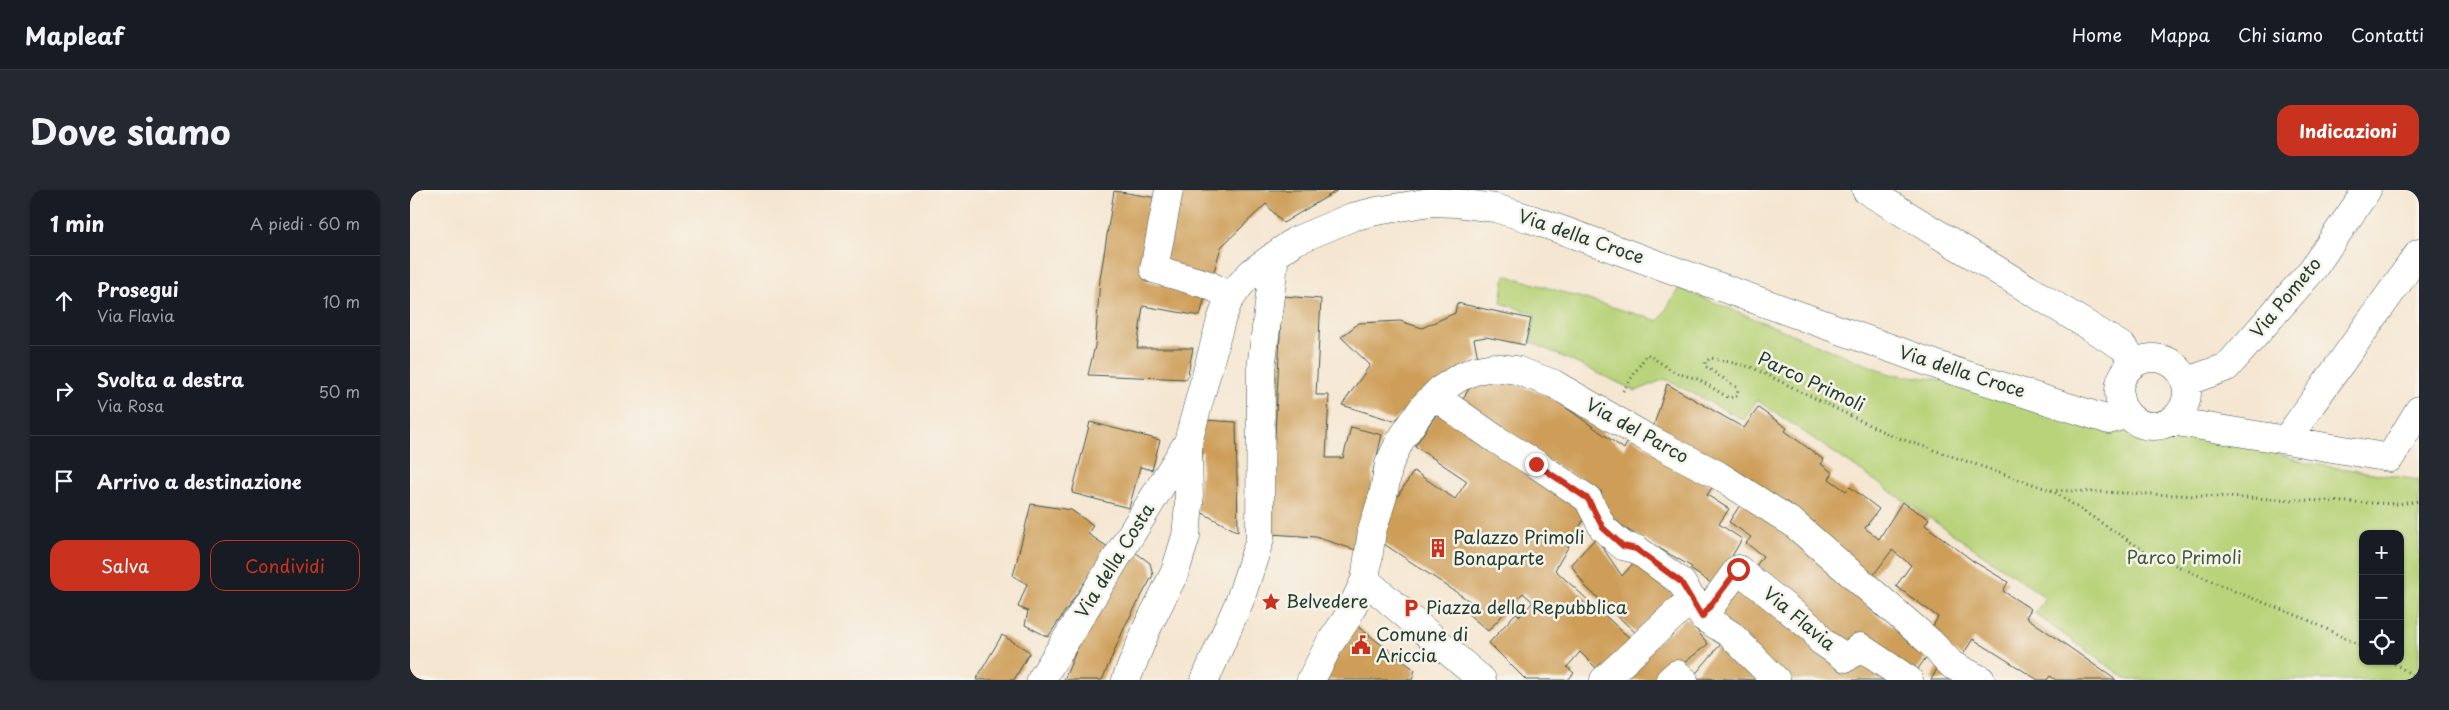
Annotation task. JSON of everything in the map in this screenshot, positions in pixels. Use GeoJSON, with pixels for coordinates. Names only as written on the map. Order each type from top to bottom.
{"type":"FeatureCollection","features":[{"type":"Feature","properties":{"kind":"street"},"geometry":{"type":"LineString","coordinates":[[1169,190],[1154,269],[1208,285],[1231,297]]}},
{"type":"Feature","properties":{"kind":"street"},"geometry":{"type":"LineString","coordinates":[[1866,190],[2123,347],[2136,363]]}},
{"type":"Feature","properties":{"kind":"street","name":"Via Pometo"},"geometry":{"type":"LineString","coordinates":[[2185,382],[2227,367],[2312,270],[2367,190]]}},
{"type":"Feature","properties":{"kind":"street","name":"Via della Croce"},"geometry":{"type":"LineString","coordinates":[[1188,442],[1210,354],[1221,320],[1231,297],[1252,272],[1295,241],[1352,217],[1430,202],[1495,208],[1531,219],[1951,370],[2109,420],[2127,414]]}},
{"type":"Feature","properties":{"kind":"street"},"geometry":{"type":"LineString","coordinates":[[2286,440],[2419,253]]}},
{"type":"Feature","properties":{"kind":"street"},"geometry":{"type":"LineString","coordinates":[[1205,680],[1240,600],[1260,539],[1261,369],[1275,254]]}},
{"type":"Feature","properties":{"kind":"street"},"geometry":{"type":"LineString","coordinates":[[2145,359],[2165,361],[2174,366],[2185,382],[2184,404],[2171,421],[2162,425],[2146,425],[2134,420],[2122,406],[2120,386],[2128,369],[2145,359]]}},
{"type":"Feature","properties":{"kind":"street","name":"Via del Parco"},"geometry":{"type":"LineString","coordinates":[[1312,680],[1330,643],[1346,620],[1365,580],[1372,531],[1383,496],[1389,464],[1411,423],[1434,396],[1460,377],[1477,370],[1494,367],[1534,375],[1718,475],[1793,523],[1930,642],[1952,664],[1981,680]]}},
{"type":"Feature","properties":{"kind":"street"},"geometry":{"type":"LineString","coordinates":[[1434,396],[1497,440],[1588,499],[1603,528],[1623,546],[1636,549],[1681,582],[1697,608],[1730,634],[1776,680]]}},
{"type":"Feature","properties":{"kind":"street"},"geometry":{"type":"LineString","coordinates":[[2171,421],[2390,458],[2419,410]]}},
{"type":"Feature","properties":{"kind":"street"},"geometry":{"type":"LineString","coordinates":[[1126,680],[1175,572],[1186,536],[1189,504],[1188,442]]}},
{"type":"Feature","properties":{"kind":"street","name":"Via della Costa"},"geometry":{"type":"LineString","coordinates":[[1040,680],[1188,442]]}},
{"type":"Feature","properties":{"kind":"street","name":"Via Flavia"},"geometry":{"type":"LineString","coordinates":[[1697,608],[1738,569],[1814,630],[1821,641],[1846,658],[1860,647],[1909,680]]}},
{"type":"Feature","properties":{"kind":"street"},"geometry":{"type":"LineString","coordinates":[[1365,580],[1482,680]]}},
{"type":"Feature","properties":{"kind":"street"},"geometry":{"type":"LineString","coordinates":[[1604,680],[1697,608]]}},
{"type":"Feature","properties":{"kind":"street"},"geometry":{"type":"LineString","coordinates":[[1670,680],[1677,674],[1684,680]]}},
{"type":"Feature","properties":{"kind":"path","name":"Parco Primoli"},"geometry":{"type":"LineString","coordinates":[[1608,414],[1647,354],[1676,373],[1698,380],[1730,398],[1736,396],[1738,392],[1736,387],[1705,366],[1705,362],[1711,358],[1751,367],[1890,434],[2050,490],[2146,552],[2234,591],[2306,619],[2359,645]]}},
{"type":"Feature","properties":{"kind":"path","name":"Parco Primoli"},"geometry":{"type":"LineString","coordinates":[[2050,490],[2399,504],[2419,500]]}},
{"type":"Feature","properties":{"kind":"path"},"geometry":{"type":"LineString","coordinates":[[2396,665],[2419,679]]}},
{"type":"Feature","properties":{"kind":"green space","name":"Parco Primoli"},"geometry":{"type":"Polygon","coordinates":[[[1505,275],[1659,321],[1679,288],[1890,374],[1944,380],[2147,437],[2207,435],[2263,448],[2306,463],[2419,480],[2419,680],[2128,680],[2035,614],[2045,597],[1757,400],[1744,420],[1665,379],[1636,391],[1531,342],[1535,314],[1501,303],[1505,275]]]}},
{"type":"Feature","properties":{"kind":"building"},"geometry":{"type":"Polygon","coordinates":[[[1179,190],[1338,190],[1283,223],[1266,204],[1221,247],[1211,282],[1159,259],[1179,190]]]}},
{"type":"Feature","properties":{"kind":"building"},"geometry":{"type":"Polygon","coordinates":[[[1114,191],[1158,198],[1146,282],[1207,289],[1200,316],[1143,306],[1137,348],[1193,348],[1187,379],[1088,375],[1095,346],[1100,279],[1114,191]]]}},
{"type":"Feature","properties":{"kind":"building"},"geometry":{"type":"Polygon","coordinates":[[[1282,296],[1321,299],[1316,395],[1329,395],[1326,458],[1343,458],[1351,427],[1382,435],[1373,472],[1371,508],[1365,553],[1316,537],[1270,534],[1282,296]]]}},
{"type":"Feature","properties":{"kind":"building"},"geometry":{"type":"Polygon","coordinates":[[[1457,303],[1531,319],[1525,345],[1486,337],[1474,339],[1478,358],[1394,421],[1342,405],[1370,365],[1341,337],[1359,323],[1400,321],[1422,328],[1455,313],[1457,303]]]}},
{"type":"Feature","properties":{"kind":"building"},"geometry":{"type":"Polygon","coordinates":[[[1476,376],[1502,379],[1562,401],[1561,404],[1624,449],[1630,437],[1713,486],[1707,495],[1729,509],[1719,524],[1742,539],[1732,556],[1735,559],[1717,587],[1690,569],[1692,567],[1626,529],[1596,503],[1602,492],[1458,408],[1476,376]]]}},
{"type":"Feature","properties":{"kind":"building"},"geometry":{"type":"Polygon","coordinates":[[[1667,384],[1744,428],[1758,408],[1787,428],[1785,431],[1824,460],[1821,464],[1833,473],[1829,479],[1846,491],[1850,487],[1879,509],[1865,528],[1879,539],[1902,502],[1929,519],[1925,525],[1973,561],[2008,582],[2003,591],[2031,609],[2026,617],[2116,680],[2056,680],[2050,676],[2047,680],[2038,680],[1973,639],[1962,656],[1928,634],[1938,617],[1896,586],[1911,565],[1892,550],[1872,577],[1652,431],[1667,384]]]}},
{"type":"Feature","properties":{"kind":"building"},"geometry":{"type":"Polygon","coordinates":[[[1440,409],[1587,514],[1555,570],[1635,643],[1604,676],[1580,652],[1567,667],[1574,673],[1568,680],[1526,680],[1489,643],[1516,613],[1520,616],[1533,602],[1523,593],[1488,631],[1466,612],[1474,604],[1372,536],[1414,471],[1455,499],[1467,481],[1415,446],[1440,409]]]}},
{"type":"Feature","properties":{"kind":"building"},"geometry":{"type":"Polygon","coordinates":[[[1203,420],[1236,422],[1238,532],[1197,510],[1203,452],[1196,451],[1203,420]]]}},
{"type":"Feature","properties":{"kind":"building"},"geometry":{"type":"Polygon","coordinates":[[[1090,422],[1160,440],[1152,470],[1140,467],[1129,508],[1072,493],[1090,422]]]}},
{"type":"Feature","properties":{"kind":"building"},"geometry":{"type":"Polygon","coordinates":[[[1742,502],[1788,530],[1849,585],[1875,614],[1924,648],[1927,656],[1915,673],[1848,653],[1751,573],[1763,556],[1746,543],[1751,537],[1729,522],[1742,502]]]}},
{"type":"Feature","properties":{"kind":"building"},"geometry":{"type":"Polygon","coordinates":[[[1031,504],[1071,510],[1093,525],[1088,534],[1108,547],[1048,637],[1025,625],[1028,611],[1018,607],[1027,584],[1013,576],[1031,504]]]}},
{"type":"Feature","properties":{"kind":"building"},"geometry":{"type":"Polygon","coordinates":[[[1596,538],[1622,576],[1636,560],[1674,595],[1638,635],[1585,586],[1571,564],[1596,538]]]}},
{"type":"Feature","properties":{"kind":"building"},"geometry":{"type":"Polygon","coordinates":[[[1135,552],[1150,563],[1153,575],[1126,624],[1102,680],[1064,680],[1079,644],[1135,552]]]}},
{"type":"Feature","properties":{"kind":"building"},"geometry":{"type":"Polygon","coordinates":[[[1743,580],[1852,657],[1888,680],[1780,680],[1714,615],[1743,580]]]}},
{"type":"Feature","properties":{"kind":"building"},"geometry":{"type":"Polygon","coordinates":[[[1687,618],[1708,644],[1662,680],[1610,680],[1687,618]]]}},
{"type":"Feature","properties":{"kind":"building","name":"Comune di Ariccia"},"geometry":{"type":"Polygon","coordinates":[[[1349,620],[1415,670],[1412,680],[1327,680],[1349,620]]]}},
{"type":"Feature","properties":{"kind":"building"},"geometry":{"type":"Polygon","coordinates":[[[1002,635],[1030,652],[1014,680],[976,680],[1002,635]]]}},
{"type":"Feature","properties":{"kind":"building"},"geometry":{"type":"Polygon","coordinates":[[[1726,638],[1768,680],[1692,678],[1726,638]]]}},
{"type":"Feature","properties":{"kind":"building"},"geometry":{"type":"Polygon","coordinates":[[[1938,667],[1961,680],[1931,680],[1938,667]]]}},
{"type":"Feature","properties":{"kind":"place","name":"Palazzo Primoli Bonaparte"},"geometry":{"type":"Point","coordinates":[1438,548]}},
{"type":"Feature","properties":{"kind":"place","name":"Belvedere"},"geometry":{"type":"Point","coordinates":[1271,602]}},
{"type":"Feature","properties":{"kind":"place","name":"Piazza della Repubblica"},"geometry":{"type":"Point","coordinates":[1411,608]}},
{"type":"Feature","properties":{"kind":"place","name":"Comune di Ariccia"},"geometry":{"type":"Point","coordinates":[1361,645]}},
{"type":"Feature","properties":{"kind":"route"},"geometry":{"type":"LineString","coordinates":[[1536,464],[1588,499],[1603,528],[1623,546],[1636,549],[1681,582],[1702,617],[1738,569]]}}]}
